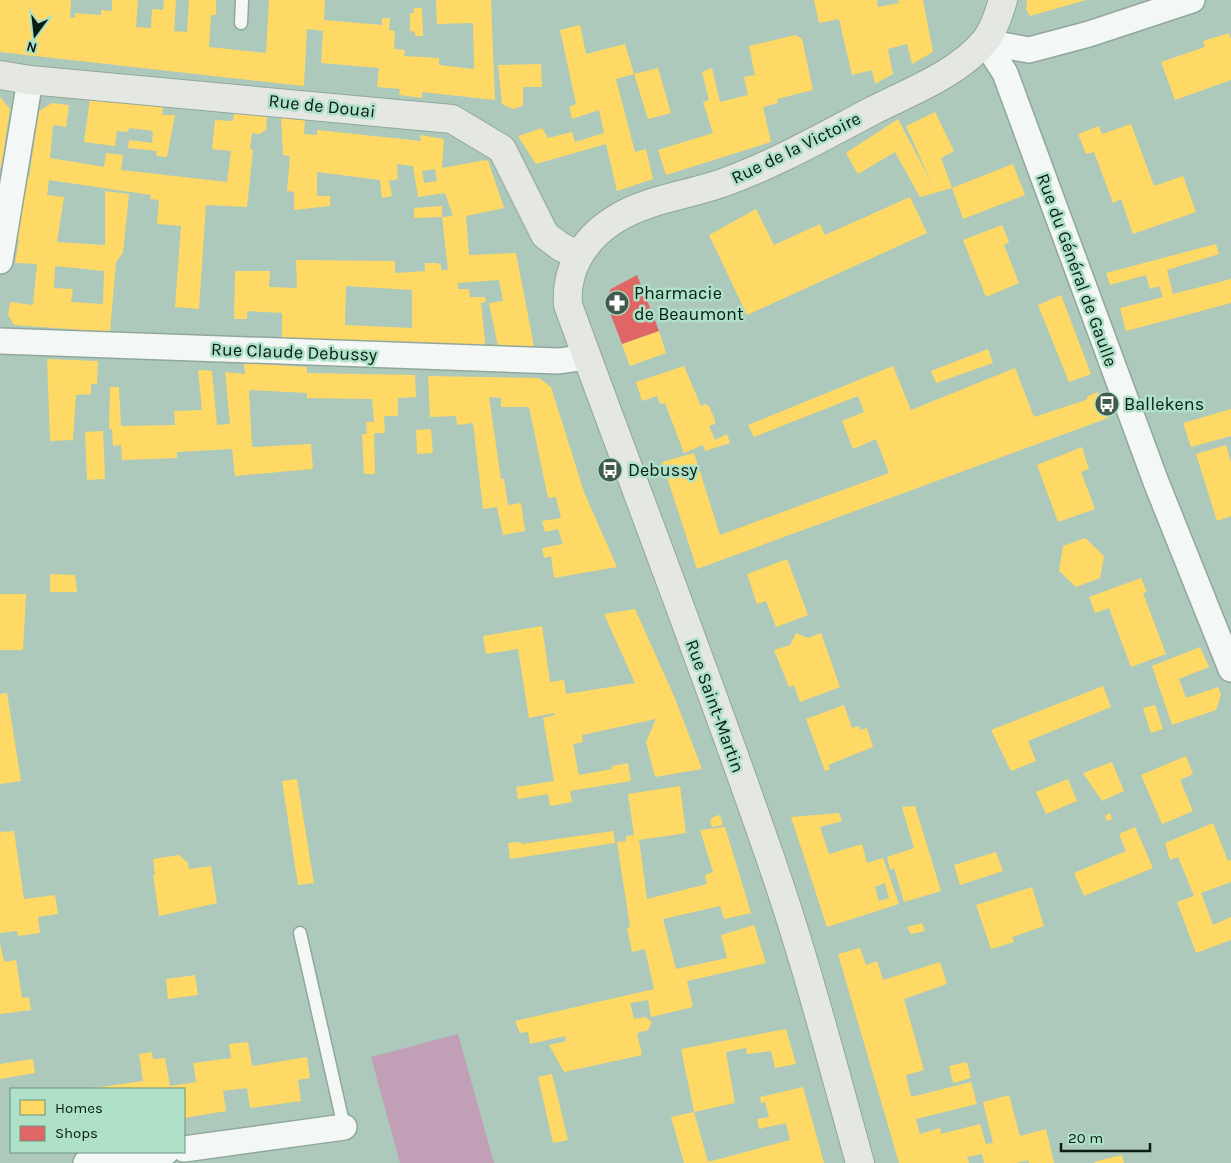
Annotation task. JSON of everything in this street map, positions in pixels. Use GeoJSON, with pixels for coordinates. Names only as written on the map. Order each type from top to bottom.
{"type":"FeatureCollection","features":[{"type":"Feature","properties":{"kind":"main road","name":"Rue de la Victoire"},"geometry":{"type":"LineString","coordinates":[[578,255],[614,220],[634,210],[724,183],[766,166],[929,82],[958,64],[984,42],[995,25],[1003,0]]}},
{"type":"Feature","properties":{"kind":"main road","name":"Rue de Douai"},"geometry":{"type":"LineString","coordinates":[[0,75],[30,80],[452,119],[502,149],[545,235],[561,247],[578,255]]}},
{"type":"Feature","properties":{"kind":"main road","name":"Rue Saint-Martin"},"geometry":{"type":"LineString","coordinates":[[578,255],[571,272],[567,297],[568,305],[765,841],[818,1012],[860,1163]]}},
{"type":"Feature","properties":{"kind":"street"},"geometry":{"type":"LineString","coordinates":[[984,42],[1029,50],[1089,34],[1192,0]]}},
{"type":"Feature","properties":{"kind":"street","name":"Rue du Général de Gaulle"},"geometry":{"type":"LineString","coordinates":[[984,42],[1005,73],[1156,482],[1231,669]]}},
{"type":"Feature","properties":{"kind":"street"},"geometry":{"type":"LineString","coordinates":[[0,261],[30,80]]}},
{"type":"Feature","properties":{"kind":"street","name":"Rue Claude Debussy"},"geometry":{"type":"LineString","coordinates":[[0,341],[559,361],[587,358]]}},
{"type":"Feature","properties":{"kind":"street"},"geometry":{"type":"LineString","coordinates":[[185,1149],[344,1127]]}},
{"type":"Feature","properties":{"kind":"street"},"geometry":{"type":"LineString","coordinates":[[86,1163],[159,1153]]}},
{"type":"Feature","properties":{"kind":"lane"},"geometry":{"type":"LineString","coordinates":[[241,23],[242,0]]}},
{"type":"Feature","properties":{"kind":"lane"},"geometry":{"type":"LineString","coordinates":[[300,933],[344,1127]]}},
{"type":"Feature","properties":{"kind":"shaded area"},"geometry":{"type":"Polygon","coordinates":[[[458,1034],[494,1163],[400,1163],[371,1057],[458,1034]]]}},
{"type":"Feature","properties":{"kind":"building: Homes"},"geometry":{"type":"Polygon","coordinates":[[[0,0],[71,0],[70,17],[75,18],[75,13],[101,15],[101,10],[112,11],[112,0],[138,0],[136,27],[151,28],[152,9],[163,10],[164,0],[176,0],[174,31],[187,32],[189,0],[216,0],[216,15],[211,15],[209,47],[266,53],[269,0],[325,0],[324,20],[382,25],[382,18],[390,18],[389,30],[395,31],[394,49],[405,50],[404,56],[439,58],[439,65],[474,69],[473,23],[437,24],[436,0],[491,0],[495,100],[422,92],[422,98],[399,95],[400,89],[377,87],[379,68],[321,63],[323,31],[307,29],[304,86],[0,52],[0,0]]]}},
{"type":"Feature","properties":{"kind":"building: Homes"},"geometry":{"type":"Polygon","coordinates":[[[814,0],[877,0],[878,7],[899,3],[898,0],[923,0],[933,52],[912,64],[907,44],[888,49],[893,74],[875,84],[872,70],[852,75],[839,19],[819,23],[814,0]]]}},
{"type":"Feature","properties":{"kind":"building: Homes"},"geometry":{"type":"Polygon","coordinates":[[[1027,0],[1086,0],[1030,16],[1026,9],[1027,0]]]}},
{"type":"Feature","properties":{"kind":"building: Homes"},"geometry":{"type":"Polygon","coordinates":[[[414,8],[422,8],[423,36],[415,36],[415,32],[410,31],[410,13],[414,13],[414,8]]]}},
{"type":"Feature","properties":{"kind":"building: Homes"},"geometry":{"type":"Polygon","coordinates":[[[580,25],[586,54],[625,44],[634,74],[616,79],[635,152],[646,149],[653,179],[617,191],[606,144],[536,164],[518,136],[542,128],[548,138],[572,132],[575,142],[604,133],[599,110],[572,119],[569,107],[576,104],[560,30],[580,25]]]}},
{"type":"Feature","properties":{"kind":"building: Homes"},"geometry":{"type":"Polygon","coordinates":[[[1229,33],[1231,39],[1231,80],[1175,100],[1161,62],[1205,47],[1203,41],[1229,33]]]}},
{"type":"Feature","properties":{"kind":"building: Homes"},"geometry":{"type":"Polygon","coordinates":[[[795,35],[802,39],[813,90],[777,99],[778,103],[763,107],[771,142],[666,175],[658,150],[713,133],[703,102],[709,100],[702,72],[712,68],[720,102],[748,95],[744,77],[755,75],[749,46],[795,35]]]}},
{"type":"Feature","properties":{"kind":"building: Homes"},"geometry":{"type":"Polygon","coordinates":[[[541,64],[542,87],[523,87],[523,106],[513,109],[502,104],[498,65],[541,64]]]}},
{"type":"Feature","properties":{"kind":"building: Homes"},"geometry":{"type":"Polygon","coordinates":[[[658,68],[671,113],[648,119],[634,74],[658,68]]]}},
{"type":"Feature","properties":{"kind":"building: Homes"},"geometry":{"type":"Polygon","coordinates":[[[0,97],[10,109],[1,167],[0,167],[0,97]]]}},
{"type":"Feature","properties":{"kind":"building: Homes"},"geometry":{"type":"Polygon","coordinates":[[[90,98],[163,106],[162,115],[175,115],[167,157],[156,156],[157,151],[128,148],[129,140],[152,143],[153,131],[129,128],[128,132],[117,131],[115,146],[84,142],[90,98]]]}},
{"type":"Feature","properties":{"kind":"building: Homes"},"geometry":{"type":"Polygon","coordinates":[[[52,103],[69,105],[66,127],[53,125],[50,158],[104,167],[106,153],[123,155],[121,170],[227,182],[231,151],[212,149],[215,120],[233,121],[234,113],[267,116],[266,130],[259,134],[252,133],[250,148],[253,150],[247,207],[206,205],[199,309],[175,307],[181,226],[157,224],[159,200],[150,199],[151,195],[49,180],[47,195],[64,197],[57,242],[105,245],[105,191],[129,194],[123,253],[116,262],[110,332],[14,325],[8,315],[10,302],[33,305],[37,264],[15,263],[19,240],[14,239],[25,176],[29,177],[39,111],[52,103]],[[55,266],[54,288],[73,289],[71,302],[103,304],[104,271],[55,266]]]}},
{"type":"Feature","properties":{"kind":"building: Homes"},"geometry":{"type":"Polygon","coordinates":[[[935,112],[954,151],[941,158],[952,188],[920,197],[895,152],[858,174],[846,153],[898,119],[932,184],[906,126],[935,112]]]}},
{"type":"Feature","properties":{"kind":"building: Homes"},"geometry":{"type":"Polygon","coordinates":[[[281,117],[305,120],[304,134],[317,135],[317,130],[421,141],[420,135],[444,139],[442,168],[488,161],[504,208],[466,216],[469,255],[516,253],[535,352],[499,351],[489,303],[503,301],[499,280],[458,283],[458,289],[469,289],[470,297],[485,297],[486,302],[481,303],[486,351],[282,340],[282,313],[247,311],[247,319],[234,319],[235,271],[270,271],[269,287],[297,288],[296,260],[395,261],[395,273],[425,271],[425,263],[437,263],[441,265],[441,270],[448,270],[442,217],[453,216],[445,193],[418,197],[413,166],[397,164],[398,179],[389,181],[392,196],[382,198],[380,180],[317,172],[317,196],[330,196],[330,206],[294,210],[294,192],[287,191],[290,156],[283,155],[281,117]],[[435,169],[422,171],[424,183],[437,181],[435,169]],[[346,286],[345,325],[412,328],[412,290],[346,286]]]}},
{"type":"Feature","properties":{"kind":"building: Homes"},"geometry":{"type":"Polygon","coordinates":[[[1131,124],[1154,186],[1183,176],[1196,212],[1133,234],[1121,199],[1113,203],[1094,152],[1086,154],[1078,134],[1099,126],[1102,134],[1131,124]]]}},
{"type":"Feature","properties":{"kind":"building: Homes"},"geometry":{"type":"Polygon","coordinates":[[[1013,164],[1025,195],[963,219],[952,188],[1013,164]]]}},
{"type":"Feature","properties":{"kind":"building: Homes"},"geometry":{"type":"Polygon","coordinates":[[[910,197],[927,233],[747,315],[709,235],[756,209],[774,245],[820,224],[825,235],[910,197]]]}},
{"type":"Feature","properties":{"kind":"building: Homes"},"geometry":{"type":"Polygon","coordinates":[[[442,206],[442,217],[414,218],[414,208],[442,206]]]}},
{"type":"Feature","properties":{"kind":"building: Homes"},"geometry":{"type":"Polygon","coordinates":[[[1002,225],[1009,242],[1004,245],[1019,283],[986,297],[963,240],[1002,225]]]}},
{"type":"Feature","properties":{"kind":"building: Homes"},"geometry":{"type":"Polygon","coordinates":[[[1216,244],[1219,254],[1167,270],[1173,294],[1231,279],[1231,303],[1126,331],[1120,308],[1163,297],[1159,286],[1150,289],[1146,275],[1110,285],[1106,273],[1216,244]]]}},
{"type":"Feature","properties":{"kind":"building: Homes"},"geometry":{"type":"Polygon","coordinates":[[[1061,295],[1091,374],[1069,382],[1038,305],[1061,295]]]}},
{"type":"Feature","properties":{"kind":"building: Homes"},"geometry":{"type":"Polygon","coordinates":[[[659,331],[666,353],[630,366],[622,344],[659,331]]]}},
{"type":"Feature","properties":{"kind":"building: Homes"},"geometry":{"type":"Polygon","coordinates":[[[988,349],[993,363],[936,383],[931,371],[988,349]]]}},
{"type":"Feature","properties":{"kind":"building: Homes"},"geometry":{"type":"Polygon","coordinates":[[[47,359],[98,361],[97,384],[91,384],[91,394],[76,395],[73,440],[50,441],[47,359]]]}},
{"type":"Feature","properties":{"kind":"building: Homes"},"geometry":{"type":"Polygon","coordinates":[[[244,363],[307,367],[307,373],[415,375],[416,397],[398,398],[398,416],[384,416],[385,433],[374,433],[375,474],[364,474],[362,434],[367,434],[366,422],[374,422],[372,399],[307,398],[307,393],[249,390],[252,447],[311,444],[313,469],[235,476],[232,449],[177,452],[177,458],[122,460],[121,445],[113,446],[112,429],[109,429],[110,387],[119,387],[121,426],[175,425],[174,411],[202,410],[198,370],[212,371],[217,425],[230,424],[225,372],[245,374],[244,363]]]}},
{"type":"Feature","properties":{"kind":"building: Homes"},"geometry":{"type":"Polygon","coordinates":[[[684,366],[701,406],[705,404],[709,406],[715,420],[715,424],[709,426],[715,440],[727,434],[730,443],[705,451],[703,445],[684,453],[665,403],[660,404],[657,396],[642,401],[636,382],[684,366]]]}},
{"type":"Feature","properties":{"kind":"building: Homes"},"geometry":{"type":"Polygon","coordinates":[[[893,366],[911,410],[1015,368],[1034,417],[1086,400],[1088,396],[1098,392],[1108,418],[697,569],[662,462],[694,453],[720,535],[889,473],[876,439],[853,449],[842,421],[864,412],[858,396],[754,437],[748,425],[893,366]]]}},
{"type":"Feature","properties":{"kind":"building: Homes"},"geometry":{"type":"Polygon","coordinates":[[[428,376],[539,378],[551,387],[584,492],[617,567],[554,578],[551,556],[544,558],[542,548],[563,544],[558,529],[545,532],[542,521],[561,518],[556,497],[548,498],[529,407],[501,407],[501,398],[489,397],[501,479],[504,479],[508,505],[521,503],[525,531],[503,535],[497,507],[483,509],[473,423],[457,425],[456,416],[430,417],[428,376]]]}},
{"type":"Feature","properties":{"kind":"building: Homes"},"geometry":{"type":"Polygon","coordinates":[[[1231,409],[1231,436],[1191,447],[1183,423],[1231,409]]]}},
{"type":"Feature","properties":{"kind":"building: Homes"},"geometry":{"type":"Polygon","coordinates":[[[431,429],[433,453],[417,454],[416,430],[431,429]]]}},
{"type":"Feature","properties":{"kind":"building: Homes"},"geometry":{"type":"Polygon","coordinates":[[[103,431],[105,479],[87,480],[85,432],[103,431]]]}},
{"type":"Feature","properties":{"kind":"building: Homes"},"geometry":{"type":"Polygon","coordinates":[[[1226,445],[1231,462],[1231,516],[1217,521],[1196,454],[1226,445]]]}},
{"type":"Feature","properties":{"kind":"building: Homes"},"geometry":{"type":"Polygon","coordinates":[[[1082,447],[1089,469],[1081,472],[1095,509],[1058,522],[1037,465],[1082,447]]]}},
{"type":"Feature","properties":{"kind":"building: Homes"},"geometry":{"type":"Polygon","coordinates":[[[1085,538],[1104,556],[1100,578],[1076,587],[1059,571],[1063,546],[1085,538]]]}},
{"type":"Feature","properties":{"kind":"building: Homes"},"geometry":{"type":"Polygon","coordinates":[[[787,559],[808,615],[776,627],[766,601],[757,604],[747,574],[787,559]]]}},
{"type":"Feature","properties":{"kind":"building: Homes"},"geometry":{"type":"Polygon","coordinates":[[[50,574],[75,575],[77,592],[50,592],[50,574]]]}},
{"type":"Feature","properties":{"kind":"building: Homes"},"geometry":{"type":"Polygon","coordinates":[[[1141,578],[1147,592],[1143,593],[1166,654],[1131,667],[1109,608],[1095,613],[1089,597],[1141,578]]]}},
{"type":"Feature","properties":{"kind":"building: Homes"},"geometry":{"type":"Polygon","coordinates":[[[0,594],[26,594],[23,650],[0,650],[0,594]]]}},
{"type":"Feature","properties":{"kind":"building: Homes"},"geometry":{"type":"Polygon","coordinates":[[[635,609],[674,696],[702,769],[655,777],[646,742],[656,719],[582,735],[583,742],[573,744],[579,775],[612,769],[612,766],[628,763],[631,781],[570,791],[572,802],[550,806],[548,794],[518,799],[516,787],[554,781],[543,718],[555,715],[554,713],[529,718],[518,649],[486,654],[483,636],[542,626],[550,682],[564,680],[566,694],[635,683],[604,614],[635,609]]]}},
{"type":"Feature","properties":{"kind":"building: Homes"},"geometry":{"type":"Polygon","coordinates":[[[796,633],[808,638],[821,633],[840,687],[800,702],[794,685],[789,687],[774,650],[790,645],[796,633]]]}},
{"type":"Feature","properties":{"kind":"building: Homes"},"geometry":{"type":"Polygon","coordinates":[[[1200,647],[1209,667],[1179,679],[1186,698],[1218,687],[1221,695],[1216,710],[1172,725],[1152,666],[1200,647]]]}},
{"type":"Feature","properties":{"kind":"building: Homes"},"geometry":{"type":"Polygon","coordinates":[[[1103,686],[1111,707],[1028,741],[1036,761],[1011,771],[991,730],[1103,686]]]}},
{"type":"Feature","properties":{"kind":"building: Homes"},"geometry":{"type":"Polygon","coordinates":[[[7,693],[21,781],[0,784],[0,694],[7,693]]]}},
{"type":"Feature","properties":{"kind":"building: Homes"},"geometry":{"type":"Polygon","coordinates":[[[844,705],[852,728],[859,726],[860,730],[867,728],[873,747],[828,765],[830,769],[825,771],[806,719],[844,705]]]}},
{"type":"Feature","properties":{"kind":"building: Homes"},"geometry":{"type":"Polygon","coordinates":[[[1155,705],[1163,729],[1151,733],[1143,708],[1155,705]]]}},
{"type":"Feature","properties":{"kind":"building: Homes"},"geometry":{"type":"Polygon","coordinates":[[[1186,756],[1193,774],[1180,780],[1193,811],[1162,824],[1141,775],[1186,756]]]}},
{"type":"Feature","properties":{"kind":"building: Homes"},"geometry":{"type":"Polygon","coordinates":[[[1112,762],[1124,791],[1102,801],[1083,773],[1112,762]]]}},
{"type":"Feature","properties":{"kind":"building: Homes"},"geometry":{"type":"Polygon","coordinates":[[[297,779],[314,883],[298,885],[282,781],[297,779]]]}},
{"type":"Feature","properties":{"kind":"building: Homes"},"geometry":{"type":"Polygon","coordinates":[[[1068,779],[1077,801],[1046,814],[1036,792],[1068,779]]]}},
{"type":"Feature","properties":{"kind":"building: Homes"},"geometry":{"type":"Polygon","coordinates":[[[680,786],[686,833],[639,840],[647,899],[707,884],[705,875],[713,872],[700,830],[725,827],[751,913],[724,919],[720,906],[663,919],[676,969],[727,958],[721,935],[754,925],[766,963],[687,981],[693,1007],[651,1017],[648,1000],[630,1003],[634,1019],[645,1017],[652,1022],[648,1030],[637,1033],[642,1055],[564,1072],[549,1045],[566,1041],[565,1036],[530,1044],[528,1032],[520,1033],[515,1021],[654,989],[645,949],[632,952],[627,928],[630,927],[617,842],[626,841],[626,836],[634,835],[628,794],[680,786]]]}},
{"type":"Feature","properties":{"kind":"building: Homes"},"geometry":{"type":"Polygon","coordinates":[[[915,806],[941,891],[904,902],[894,868],[890,870],[887,857],[914,848],[902,807],[915,806]]]}},
{"type":"Feature","properties":{"kind":"building: Homes"},"geometry":{"type":"Polygon","coordinates":[[[839,813],[842,821],[820,827],[829,854],[862,844],[867,863],[883,858],[899,904],[827,927],[791,817],[839,813]],[[885,883],[875,887],[879,901],[889,898],[885,883]]]}},
{"type":"Feature","properties":{"kind":"building: Homes"},"geometry":{"type":"Polygon","coordinates":[[[1110,813],[1112,819],[1107,821],[1105,816],[1110,813]]]}},
{"type":"Feature","properties":{"kind":"building: Homes"},"geometry":{"type":"Polygon","coordinates":[[[720,815],[723,825],[712,827],[710,821],[713,817],[720,815]]]}},
{"type":"Feature","properties":{"kind":"building: Homes"},"geometry":{"type":"Polygon","coordinates":[[[1213,823],[1228,861],[1231,860],[1231,882],[1201,893],[1213,925],[1231,917],[1231,940],[1196,953],[1177,902],[1194,896],[1178,857],[1170,860],[1165,843],[1213,823]]]}},
{"type":"Feature","properties":{"kind":"building: Homes"},"geometry":{"type":"Polygon","coordinates":[[[1135,827],[1153,868],[1084,896],[1074,873],[1126,851],[1119,834],[1135,827]]]}},
{"type":"Feature","properties":{"kind":"building: Homes"},"geometry":{"type":"Polygon","coordinates":[[[14,831],[24,899],[55,895],[58,914],[38,917],[40,933],[18,936],[17,931],[0,933],[0,832],[14,831]]]}},
{"type":"Feature","properties":{"kind":"building: Homes"},"geometry":{"type":"Polygon","coordinates":[[[613,831],[615,843],[510,859],[508,843],[521,842],[522,844],[613,831]]]}},
{"type":"Feature","properties":{"kind":"building: Homes"},"geometry":{"type":"Polygon","coordinates":[[[996,852],[1003,871],[960,885],[954,865],[996,852]]]}},
{"type":"Feature","properties":{"kind":"building: Homes"},"geometry":{"type":"Polygon","coordinates":[[[179,855],[188,863],[189,869],[211,866],[217,903],[159,916],[153,874],[155,875],[153,859],[179,855]]]}},
{"type":"Feature","properties":{"kind":"building: Homes"},"geometry":{"type":"Polygon","coordinates":[[[1032,887],[1044,926],[1012,937],[1014,942],[991,949],[976,905],[1032,887]]]}},
{"type":"Feature","properties":{"kind":"building: Homes"},"geometry":{"type":"Polygon","coordinates":[[[922,923],[925,931],[911,934],[907,927],[922,923]]]}},
{"type":"Feature","properties":{"kind":"building: Homes"},"geometry":{"type":"Polygon","coordinates":[[[0,943],[4,962],[16,960],[22,998],[29,997],[31,1010],[0,1014],[0,943]]]}},
{"type":"Feature","properties":{"kind":"building: Homes"},"geometry":{"type":"Polygon","coordinates":[[[860,948],[866,965],[877,961],[883,980],[940,962],[947,984],[904,999],[924,1070],[906,1075],[911,1097],[971,1082],[977,1104],[916,1119],[920,1134],[940,1128],[941,1134],[980,1124],[986,1144],[993,1143],[983,1102],[1009,1095],[1020,1136],[1046,1129],[1054,1163],[1029,1163],[1028,1160],[1016,1163],[984,1163],[982,1154],[967,1157],[969,1163],[899,1163],[838,954],[860,948]]]}},
{"type":"Feature","properties":{"kind":"building: Homes"},"geometry":{"type":"Polygon","coordinates":[[[195,975],[198,995],[168,999],[166,979],[195,975]]]}},
{"type":"Feature","properties":{"kind":"building: Homes"},"geometry":{"type":"Polygon","coordinates":[[[786,1029],[796,1064],[775,1068],[771,1051],[747,1054],[746,1048],[726,1052],[735,1103],[694,1112],[681,1049],[786,1029]]]}},
{"type":"Feature","properties":{"kind":"building: Homes"},"geometry":{"type":"Polygon","coordinates":[[[248,1042],[252,1066],[307,1057],[310,1078],[298,1080],[301,1101],[250,1108],[247,1088],[223,1091],[226,1111],[185,1118],[185,1088],[94,1088],[143,1081],[139,1054],[152,1052],[153,1059],[165,1058],[170,1086],[196,1082],[193,1063],[231,1058],[229,1044],[248,1042]]]}},
{"type":"Feature","properties":{"kind":"building: Homes"},"geometry":{"type":"Polygon","coordinates":[[[33,1059],[35,1073],[0,1079],[0,1064],[33,1059]]]}},
{"type":"Feature","properties":{"kind":"building: Homes"},"geometry":{"type":"Polygon","coordinates":[[[967,1062],[971,1078],[953,1083],[949,1066],[967,1062]]]}},
{"type":"Feature","properties":{"kind":"building: Homes"},"geometry":{"type":"Polygon","coordinates":[[[552,1074],[568,1140],[553,1143],[538,1077],[552,1074]]]}},
{"type":"Feature","properties":{"kind":"building: Homes"},"geometry":{"type":"Polygon","coordinates":[[[803,1087],[824,1163],[684,1163],[671,1117],[694,1112],[708,1162],[790,1140],[786,1123],[759,1129],[757,1119],[769,1117],[765,1102],[761,1103],[760,1097],[803,1087]]]}},
{"type":"Feature","properties":{"kind":"building: Homes"},"geometry":{"type":"Polygon","coordinates":[[[1122,1155],[1124,1163],[1094,1163],[1094,1162],[1122,1155]]]}},
{"type":"Feature","properties":{"kind":"building: Shops"},"geometry":{"type":"Polygon","coordinates":[[[637,275],[659,331],[622,344],[605,300],[611,289],[637,275]]]}},
{"type":"Feature","properties":{"kind":"place","name":"Pharmacie de Beaumont"},"geometry":{"type":"Point","coordinates":[617,303]}},
{"type":"Feature","properties":{"kind":"place","name":"Ballekens"},"geometry":{"type":"Point","coordinates":[1107,404]}},
{"type":"Feature","properties":{"kind":"place","name":"Debussy"},"geometry":{"type":"Point","coordinates":[610,470]}}]}
